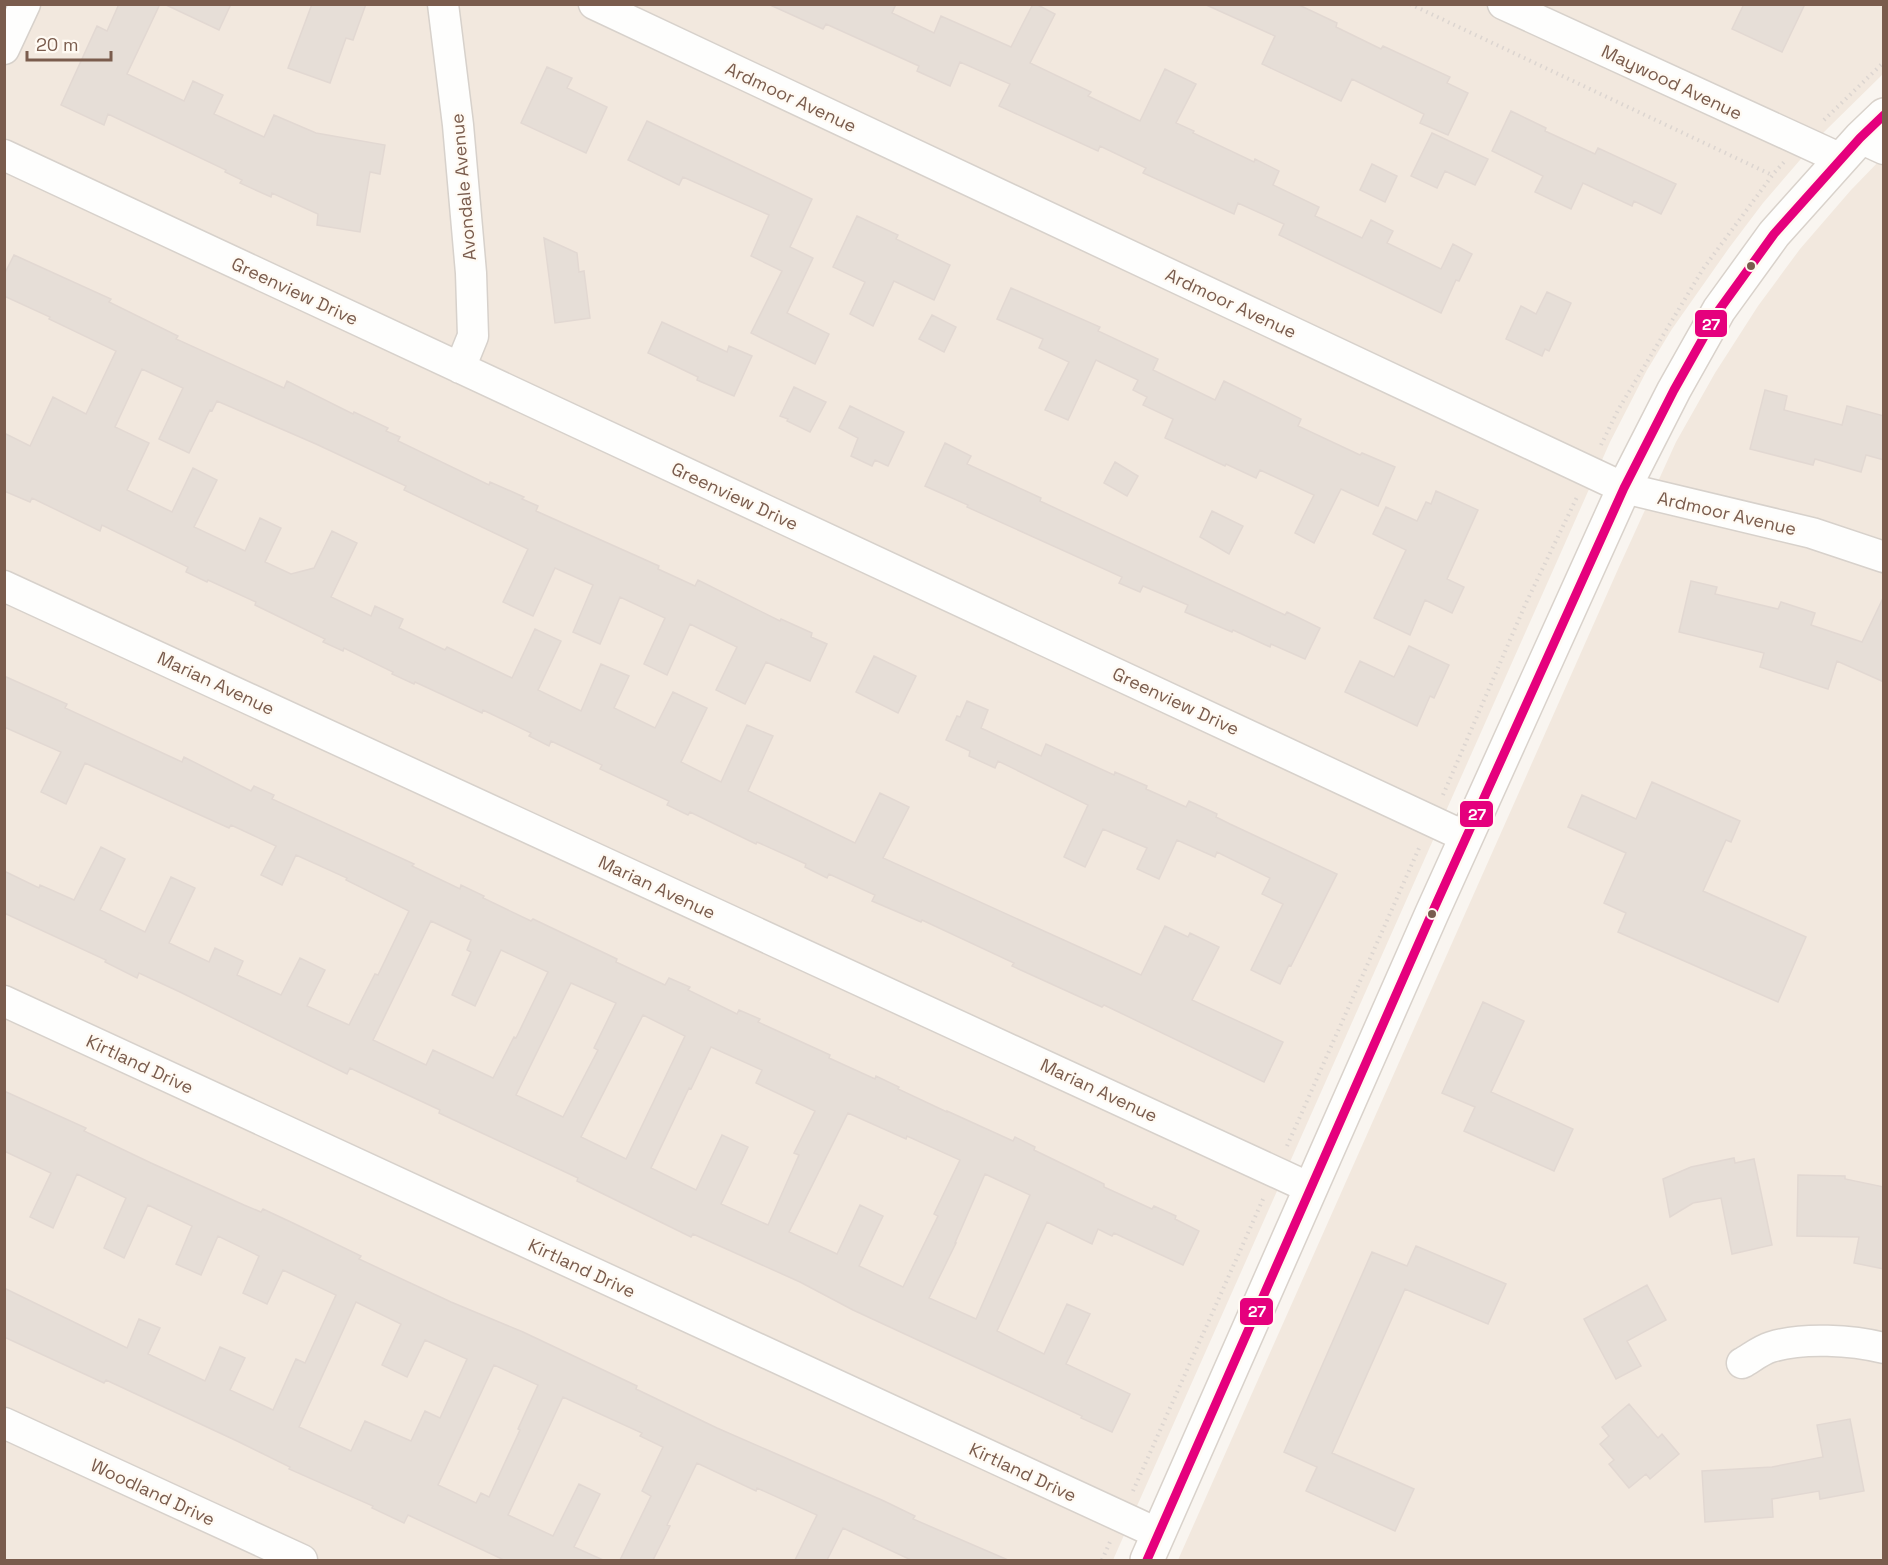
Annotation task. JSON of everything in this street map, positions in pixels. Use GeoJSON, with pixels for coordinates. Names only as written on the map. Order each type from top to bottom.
{"type":"FeatureCollection","features":[{"type":"Feature","properties":{"kind":"main road"},"geometry":{"type":"LineString","coordinates":[[1153,1547],[1466,837],[1624,488],[1674,390],[1719,310],[1774,234],[1861,149],[1884,115]]}},
{"type":"Feature","properties":{"kind":"street"},"geometry":{"type":"LineString","coordinates":[[4,49],[25,4]]}},
{"type":"Feature","properties":{"kind":"street","name":"Avondale Avenue"},"geometry":{"type":"LineString","coordinates":[[443,4],[458,125],[471,273],[473,336],[460,368]]}},
{"type":"Feature","properties":{"kind":"street","name":"Ardmoor Avenue"},"geometry":{"type":"LineString","coordinates":[[594,4],[1624,488],[1812,533],[1884,557]]}},
{"type":"Feature","properties":{"kind":"street","name":"Maywood Avenue"},"geometry":{"type":"LineString","coordinates":[[1503,4],[1861,149]]}},
{"type":"Feature","properties":{"kind":"street","name":"Greenview Drive"},"geometry":{"type":"LineString","coordinates":[[4,155],[1466,837]]}},
{"type":"Feature","properties":{"kind":"street","name":"Marian Avenue"},"geometry":{"type":"LineString","coordinates":[[4,586],[1310,1188]]}},
{"type":"Feature","properties":{"kind":"street","name":"Kirtland Drive"},"geometry":{"type":"LineString","coordinates":[[4,1001],[1153,1547]]}},
{"type":"Feature","properties":{"kind":"street"},"geometry":{"type":"LineString","coordinates":[[1742,1363],[1771,1347],[1814,1341],[1866,1343],[1884,1348]]}},
{"type":"Feature","properties":{"kind":"street","name":"Woodland Drive"},"geometry":{"type":"LineString","coordinates":[[4,1423],[302,1560]]}},
{"type":"Feature","properties":{"kind":"path"},"geometry":{"type":"LineString","coordinates":[[1410,4],[1772,175]]}},
{"type":"Feature","properties":{"kind":"shaded area"},"geometry":{"type":"Polygon","coordinates":[[[5,5],[1883,5],[1883,74],[1825,131],[1763,203],[1729,248],[1672,329],[1647,370],[1610,442],[1113,1560],[5,1560],[5,5]]]}},
{"type":"Feature","properties":{"kind":"shaded area"},"geometry":{"type":"Polygon","coordinates":[[[1883,157],[1883,1560],[1178,1560],[1676,442],[1715,373],[1758,306],[1800,249],[1883,157]]]}},
{"type":"Feature","properties":{"kind":"building"},"geometry":{"type":"Polygon","coordinates":[[[119,4],[160,4],[127,74],[184,101],[193,81],[223,95],[214,114],[264,137],[274,115],[316,133],[385,145],[380,174],[370,172],[360,232],[317,225],[318,214],[272,193],[271,197],[240,183],[242,180],[225,172],[226,170],[108,114],[104,125],[61,105],[97,26],[107,31],[119,4]]]}},
{"type":"Feature","properties":{"kind":"building"},"geometry":{"type":"Polygon","coordinates":[[[164,4],[231,4],[219,30],[164,4]]]}},
{"type":"Feature","properties":{"kind":"building"},"geometry":{"type":"Polygon","coordinates":[[[312,4],[366,4],[353,40],[346,38],[330,83],[288,68],[312,4]]]}},
{"type":"Feature","properties":{"kind":"building"},"geometry":{"type":"Polygon","coordinates":[[[768,4],[896,4],[892,13],[934,33],[941,16],[1011,47],[1033,4],[1036,4],[1055,14],[1030,63],[1091,92],[1088,96],[1140,121],[1165,69],[1196,84],[1176,123],[1254,162],[1255,159],[1279,171],[1273,185],[1319,207],[1315,216],[1362,238],[1371,220],[1393,231],[1387,243],[1441,269],[1453,244],[1472,254],[1459,281],[1456,280],[1441,313],[1279,235],[1284,224],[1238,203],[1234,214],[1143,173],[1146,168],[1100,146],[1098,151],[999,106],[1010,84],[960,62],[950,86],[917,71],[919,66],[826,24],[823,29],[768,4]]]}},
{"type":"Feature","properties":{"kind":"building"},"geometry":{"type":"Polygon","coordinates":[[[1204,4],[1297,4],[1337,23],[1336,27],[1381,49],[1383,46],[1450,77],[1447,83],[1468,93],[1448,135],[1420,123],[1424,114],[1352,79],[1341,101],[1262,64],[1275,36],[1204,4]]]}},
{"type":"Feature","properties":{"kind":"building"},"geometry":{"type":"Polygon","coordinates":[[[1744,4],[1805,4],[1782,52],[1732,29],[1744,4]]]}},
{"type":"Feature","properties":{"kind":"building"},"geometry":{"type":"Polygon","coordinates":[[[547,67],[572,78],[567,88],[607,107],[586,153],[521,123],[547,67]]]}},
{"type":"Feature","properties":{"kind":"building"},"geometry":{"type":"Polygon","coordinates":[[[1511,111],[1546,128],[1545,131],[1595,154],[1598,148],[1676,184],[1661,214],[1634,201],[1632,206],[1583,183],[1571,209],[1535,192],[1543,176],[1492,151],[1511,111]]]}},
{"type":"Feature","properties":{"kind":"building"},"geometry":{"type":"Polygon","coordinates":[[[647,121],[812,199],[790,247],[813,258],[787,313],[829,334],[815,364],[751,333],[782,271],[751,256],[769,215],[683,177],[679,185],[628,160],[647,121]]]}},
{"type":"Feature","properties":{"kind":"building"},"geometry":{"type":"Polygon","coordinates":[[[1432,133],[1488,159],[1475,185],[1445,171],[1437,188],[1411,176],[1432,133]]]}},
{"type":"Feature","properties":{"kind":"building"},"geometry":{"type":"Polygon","coordinates":[[[1372,164],[1397,176],[1385,202],[1360,190],[1372,164]]]}},
{"type":"Feature","properties":{"kind":"building"},"geometry":{"type":"Polygon","coordinates":[[[857,216],[898,235],[896,239],[950,265],[934,300],[894,281],[873,326],[850,314],[865,282],[833,267],[857,216]]]}},
{"type":"Feature","properties":{"kind":"building"},"geometry":{"type":"Polygon","coordinates":[[[544,238],[577,253],[579,272],[584,271],[590,318],[555,323],[544,238]]]}},
{"type":"Feature","properties":{"kind":"building"},"geometry":{"type":"Polygon","coordinates":[[[14,255],[111,299],[109,302],[178,336],[176,339],[284,388],[287,381],[353,414],[354,412],[388,428],[386,431],[400,437],[398,441],[489,485],[490,482],[524,497],[522,499],[538,506],[536,511],[659,566],[658,569],[695,586],[698,580],[780,621],[781,619],[812,633],[811,637],[827,644],[810,681],[766,662],[745,704],[716,690],[737,647],[690,624],[667,675],[644,664],[665,618],[620,597],[600,644],[573,632],[593,585],[555,568],[533,616],[503,602],[528,549],[404,490],[406,486],[316,444],[217,401],[212,411],[210,410],[189,453],[159,439],[183,388],[142,369],[115,427],[149,443],[127,490],[172,512],[193,468],[217,480],[194,527],[245,551],[260,518],[281,528],[265,562],[291,574],[314,568],[332,531],[357,543],[331,597],[371,616],[375,606],[403,619],[399,628],[445,650],[447,647],[512,678],[535,629],[561,641],[538,690],[581,711],[601,664],[629,676],[614,708],[655,728],[673,692],[707,708],[681,762],[721,782],[747,725],[773,736],[748,791],[855,843],[880,793],[909,807],[883,858],[1141,975],[1165,926],[1188,937],[1190,933],[1219,947],[1192,1000],[1283,1042],[1264,1082],[1104,1005],[1102,1007],[1012,966],[1014,963],[922,920],[921,922],[872,901],[875,895],[829,874],[827,878],[805,867],[806,864],[757,842],[756,844],[690,812],[688,815],[667,805],[669,801],[600,769],[602,765],[551,741],[549,746],[529,736],[531,733],[483,710],[482,713],[415,682],[414,684],[392,674],[393,672],[344,648],[343,651],[323,642],[325,639],[255,605],[256,602],[186,572],[188,567],[102,525],[100,531],[32,498],[30,502],[4,491],[4,433],[30,446],[53,397],[86,414],[116,351],[4,296],[4,275],[14,255]]]}},
{"type":"Feature","properties":{"kind":"building"},"geometry":{"type":"Polygon","coordinates":[[[1011,288],[1100,327],[1098,331],[1158,359],[1153,370],[1215,400],[1224,381],[1301,419],[1298,426],[1360,455],[1362,453],[1395,467],[1378,506],[1341,489],[1314,543],[1295,533],[1314,495],[1260,470],[1256,478],[1165,438],[1173,419],[1143,405],[1147,397],[1133,390],[1138,380],[1096,360],[1068,420],[1045,410],[1069,362],[1039,348],[1043,339],[997,319],[1011,288]]]}},
{"type":"Feature","properties":{"kind":"building"},"geometry":{"type":"Polygon","coordinates":[[[1547,292],[1571,303],[1549,351],[1545,349],[1542,356],[1506,339],[1521,306],[1536,314],[1547,292]]]}},
{"type":"Feature","properties":{"kind":"building"},"geometry":{"type":"Polygon","coordinates":[[[932,315],[956,327],[944,352],[919,339],[932,315]]]}},
{"type":"Feature","properties":{"kind":"building"},"geometry":{"type":"Polygon","coordinates":[[[662,322],[727,352],[729,346],[752,356],[734,396],[697,380],[698,377],[648,353],[662,322]]]}},
{"type":"Feature","properties":{"kind":"building"},"geometry":{"type":"Polygon","coordinates":[[[794,387],[826,402],[810,432],[780,416],[794,387]]]}},
{"type":"Feature","properties":{"kind":"building"},"geometry":{"type":"Polygon","coordinates":[[[1765,390],[1787,396],[1784,410],[1842,425],[1847,406],[1884,416],[1884,460],[1866,455],[1861,472],[1815,459],[1813,465],[1750,449],[1765,390]]]}},
{"type":"Feature","properties":{"kind":"building"},"geometry":{"type":"Polygon","coordinates":[[[850,406],[904,432],[888,466],[875,460],[872,466],[851,456],[858,438],[839,428],[850,406]]]}},
{"type":"Feature","properties":{"kind":"building"},"geometry":{"type":"Polygon","coordinates":[[[945,443],[971,456],[967,464],[1041,498],[1040,501],[1285,615],[1287,612],[1320,628],[1305,659],[1185,612],[1188,605],[1143,586],[1140,592],[1119,583],[1122,577],[925,486],[945,443]]]}},
{"type":"Feature","properties":{"kind":"building"},"geometry":{"type":"Polygon","coordinates":[[[1115,462],[1138,476],[1127,496],[1104,483],[1115,462]]]}},
{"type":"Feature","properties":{"kind":"building"},"geometry":{"type":"Polygon","coordinates":[[[1436,491],[1478,510],[1447,579],[1464,587],[1452,613],[1425,600],[1410,635],[1374,618],[1406,550],[1373,534],[1386,507],[1417,521],[1426,502],[1431,504],[1436,491]]]}},
{"type":"Feature","properties":{"kind":"building"},"geometry":{"type":"Polygon","coordinates":[[[1212,511],[1243,526],[1229,554],[1200,537],[1212,511]]]}},
{"type":"Feature","properties":{"kind":"building"},"geometry":{"type":"Polygon","coordinates":[[[1691,581],[1717,587],[1715,594],[1778,609],[1781,602],[1815,613],[1811,625],[1862,642],[1884,596],[1884,682],[1837,661],[1828,689],[1760,667],[1764,653],[1679,632],[1691,581]]]}},
{"type":"Feature","properties":{"kind":"building"},"geometry":{"type":"Polygon","coordinates":[[[1409,646],[1449,665],[1434,698],[1430,696],[1417,726],[1345,692],[1360,661],[1394,677],[1409,646]]]}},
{"type":"Feature","properties":{"kind":"building"},"geometry":{"type":"Polygon","coordinates":[[[874,656],[916,676],[898,713],[856,692],[874,656]]]}},
{"type":"Feature","properties":{"kind":"building"},"geometry":{"type":"Polygon","coordinates":[[[4,676],[67,704],[65,708],[182,762],[184,757],[251,791],[254,786],[274,795],[272,799],[414,864],[412,866],[460,889],[461,885],[531,921],[533,919],[665,985],[669,978],[690,987],[688,990],[737,1014],[739,1010],[760,1019],[758,1022],[830,1055],[829,1058],[875,1079],[876,1076],[899,1087],[898,1089],[1013,1141],[1015,1137],[1035,1147],[1034,1150],[1104,1184],[1104,1187],[1152,1209],[1154,1206],[1176,1216],[1175,1219],[1199,1231],[1183,1265],[1114,1233],[1112,1236],[1098,1229],[1092,1244],[1047,1222],[997,1331],[1044,1354],[1067,1304],[1090,1314],[1066,1364],[1130,1394],[1112,1432],[853,1310],[800,1282],[693,1234],[691,1237],[577,1181],[578,1178],[439,1113],[440,1110],[350,1068],[347,1074],[180,992],[139,973],[137,978],[105,962],[106,960],[4,913],[4,871],[39,888],[40,885],[74,900],[101,847],[125,859],[100,910],[145,932],[171,877],[195,888],[169,943],[209,962],[215,948],[243,961],[237,975],[281,995],[300,958],[325,970],[307,1006],[349,1025],[375,974],[378,975],[409,911],[346,880],[347,878],[296,855],[282,885],[261,875],[276,846],[231,825],[229,828],[85,763],[66,804],[41,792],[61,752],[4,727],[4,676]],[[431,921],[373,1040],[426,1065],[433,1050],[493,1078],[514,1037],[516,1038],[548,972],[501,950],[475,1006],[452,995],[471,952],[467,950],[471,940],[431,921]],[[571,983],[516,1095],[563,1117],[598,1050],[594,1048],[616,1003],[571,983]],[[643,1015],[581,1137],[626,1159],[685,1036],[643,1015]],[[711,1047],[691,1089],[689,1088],[651,1168],[696,1190],[722,1135],[748,1147],[721,1204],[768,1225],[799,1155],[794,1153],[815,1111],[756,1083],[762,1070],[711,1047]],[[848,1113],[789,1232],[837,1254],[860,1205],[883,1216],[859,1266],[903,1287],[938,1216],[934,1214],[960,1160],[848,1113]],[[985,1174],[956,1243],[929,1298],[976,1319],[1030,1195],[985,1174]]]}},
{"type":"Feature","properties":{"kind":"building"},"geometry":{"type":"Polygon","coordinates":[[[967,701],[988,710],[981,728],[1041,756],[1046,744],[1114,775],[1115,772],[1147,786],[1146,789],[1186,807],[1189,801],[1217,814],[1216,817],[1230,824],[1337,874],[1280,984],[1251,970],[1283,904],[1262,894],[1270,878],[1217,852],[1215,857],[1177,840],[1159,879],[1137,869],[1147,848],[1103,829],[1085,867],[1064,857],[1088,805],[998,761],[995,768],[969,756],[970,751],[946,740],[967,701]]]}},
{"type":"Feature","properties":{"kind":"building"},"geometry":{"type":"Polygon","coordinates":[[[1652,782],[1740,821],[1731,842],[1726,840],[1703,891],[1806,937],[1778,1002],[1618,932],[1626,913],[1604,903],[1626,853],[1568,827],[1582,795],[1636,819],[1652,782]]]}},
{"type":"Feature","properties":{"kind":"building"},"geometry":{"type":"Polygon","coordinates":[[[1483,1002],[1524,1021],[1491,1092],[1573,1129],[1554,1171],[1464,1131],[1475,1107],[1442,1093],[1483,1002]]]}},
{"type":"Feature","properties":{"kind":"building"},"geometry":{"type":"Polygon","coordinates":[[[4,1091],[86,1128],[84,1131],[151,1163],[244,1205],[261,1212],[263,1209],[293,1223],[361,1256],[359,1259],[451,1302],[523,1332],[637,1386],[636,1389],[717,1428],[884,1501],[915,1516],[913,1519],[1008,1560],[911,1560],[843,1528],[827,1560],[795,1560],[817,1515],[757,1488],[756,1491],[697,1463],[653,1560],[620,1560],[651,1496],[642,1491],[663,1447],[640,1436],[642,1433],[563,1397],[508,1515],[553,1536],[579,1484],[600,1494],[574,1547],[603,1560],[504,1560],[408,1515],[404,1523],[372,1508],[373,1506],[289,1469],[290,1467],[237,1441],[106,1380],[104,1383],[4,1337],[4,1288],[127,1348],[139,1319],[160,1328],[148,1354],[205,1381],[220,1347],[245,1358],[230,1390],[273,1410],[296,1359],[305,1363],[336,1295],[283,1270],[267,1304],[243,1293],[259,1256],[218,1236],[201,1275],[176,1264],[192,1226],[148,1205],[124,1258],[104,1248],[126,1198],[77,1174],[53,1228],[30,1217],[51,1173],[4,1151],[4,1091]],[[356,1302],[299,1427],[351,1451],[365,1421],[411,1441],[425,1411],[440,1418],[467,1359],[425,1340],[407,1377],[382,1365],[401,1324],[356,1302]],[[494,1365],[438,1485],[476,1503],[481,1493],[489,1497],[538,1385],[494,1365]]]}},
{"type":"Feature","properties":{"kind":"building"},"geometry":{"type":"Polygon","coordinates":[[[1734,1158],[1735,1163],[1754,1159],[1772,1245],[1732,1254],[1721,1198],[1693,1203],[1670,1217],[1663,1179],[1691,1167],[1734,1158]]]}},
{"type":"Feature","properties":{"kind":"building"},"geometry":{"type":"Polygon","coordinates":[[[1798,1175],[1845,1176],[1845,1179],[1884,1187],[1884,1269],[1854,1263],[1859,1237],[1797,1236],[1798,1175]]]}},
{"type":"Feature","properties":{"kind":"building"},"geometry":{"type":"Polygon","coordinates":[[[1416,1246],[1506,1284],[1488,1324],[1405,1289],[1332,1453],[1414,1489],[1395,1531],[1306,1491],[1317,1467],[1284,1452],[1372,1252],[1407,1266],[1416,1246]]]}},
{"type":"Feature","properties":{"kind":"building"},"geometry":{"type":"Polygon","coordinates":[[[1647,1285],[1666,1320],[1627,1341],[1641,1366],[1616,1379],[1584,1319],[1647,1285]]]}},
{"type":"Feature","properties":{"kind":"building"},"geometry":{"type":"Polygon","coordinates":[[[1629,1404],[1658,1438],[1662,1434],[1679,1454],[1650,1479],[1646,1474],[1629,1488],[1609,1464],[1614,1460],[1600,1444],[1609,1436],[1602,1427],[1629,1404]]]}},
{"type":"Feature","properties":{"kind":"building"},"geometry":{"type":"Polygon","coordinates":[[[1850,1419],[1864,1491],[1820,1499],[1819,1491],[1772,1499],[1773,1517],[1705,1522],[1702,1471],[1772,1467],[1823,1457],[1817,1425],[1850,1419]]]}},
{"type":"Feature","properties":{"kind":"transit line","name":"27"},"geometry":{"type":"LineString","coordinates":[[1147,1560],[1432,913],[1624,488],[1674,390],[1719,310],[1774,234],[1860,138],[1884,115]]}}]}
